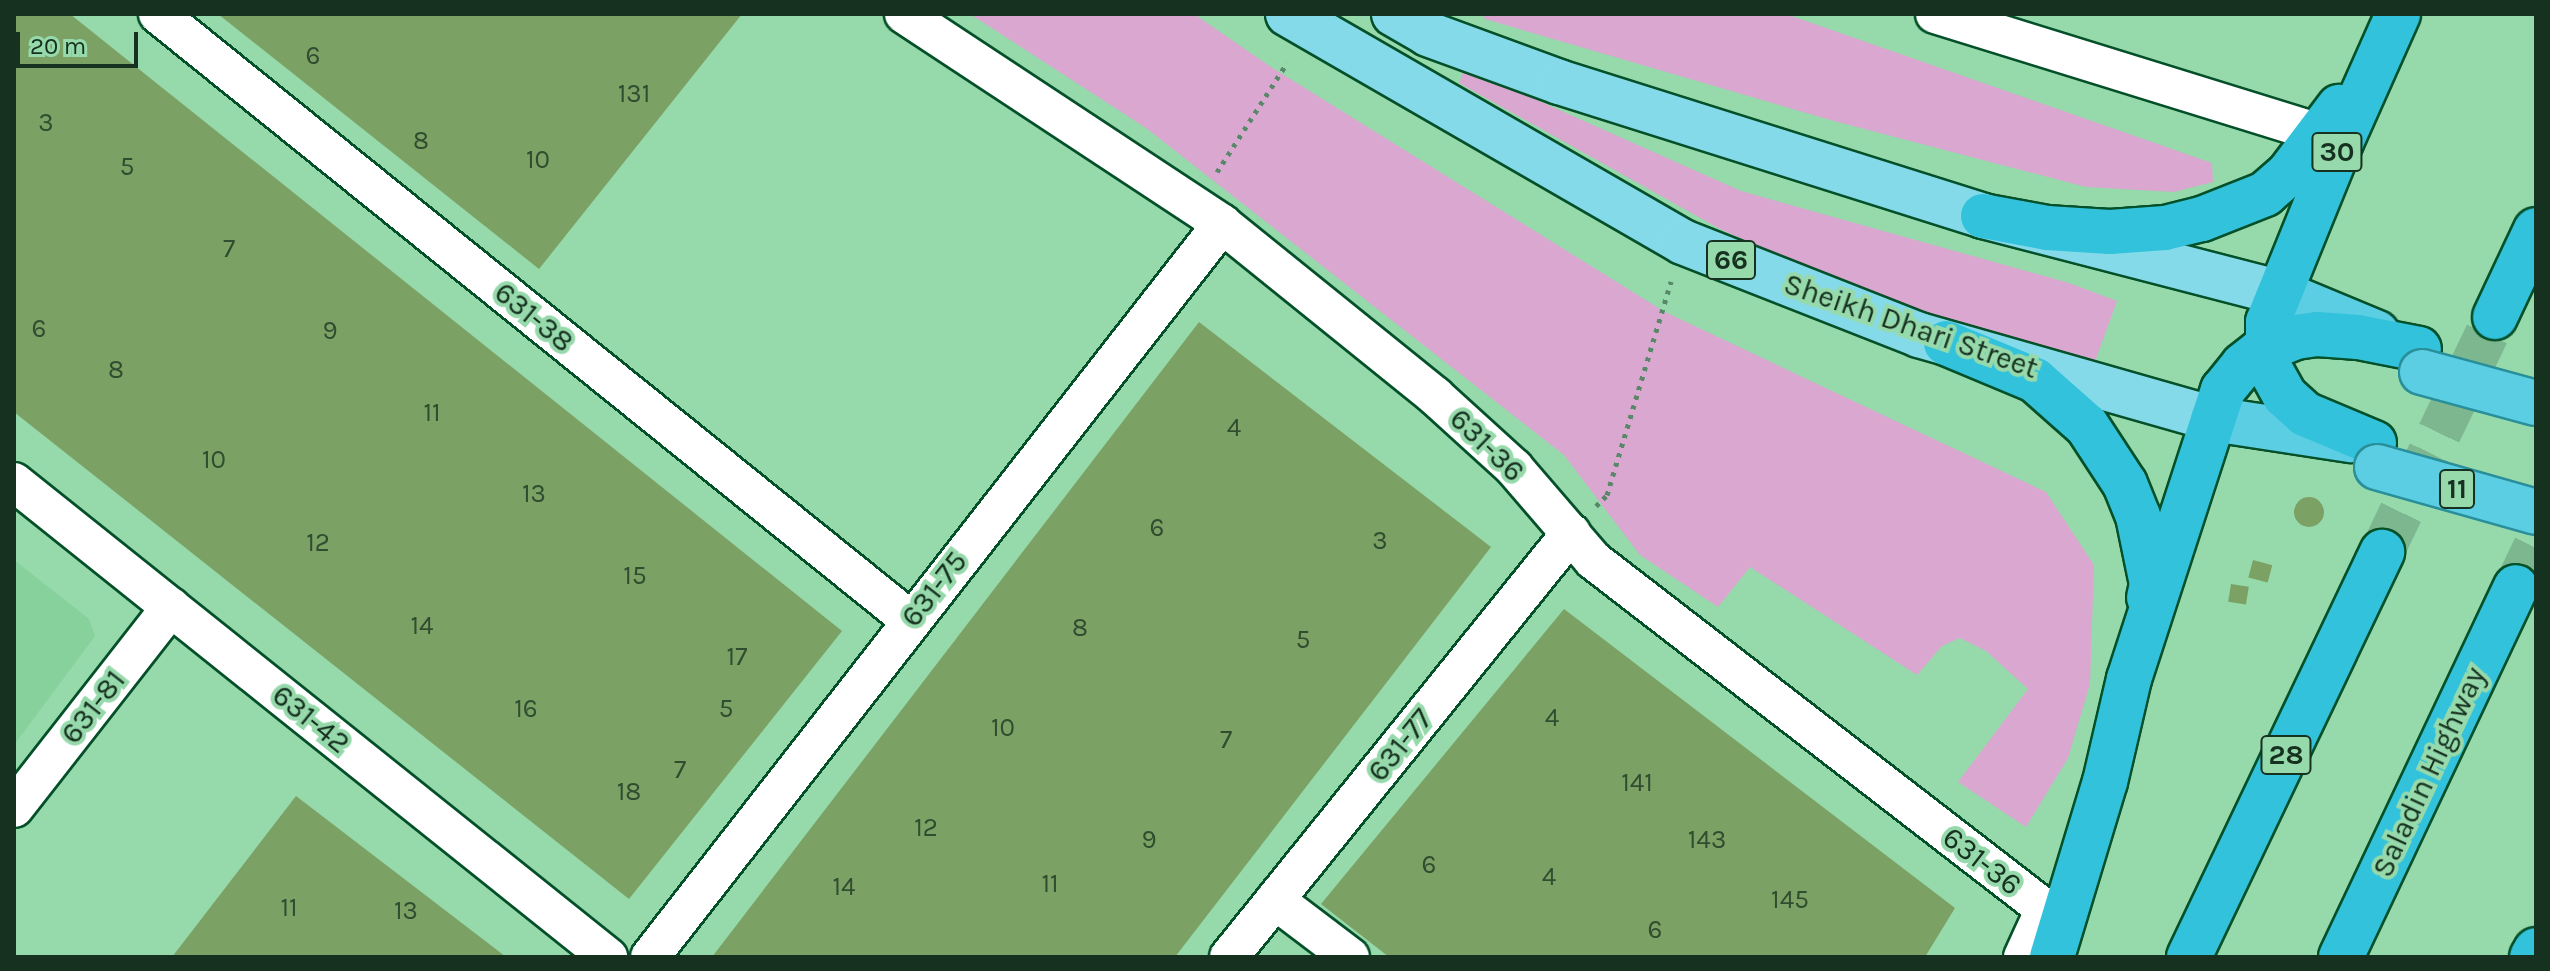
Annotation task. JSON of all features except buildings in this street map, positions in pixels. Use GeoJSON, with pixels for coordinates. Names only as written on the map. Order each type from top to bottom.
{"type":"FeatureCollection","features":[{"type":"Feature","properties":{"kind":"highway","name":"30"},"geometry":{"type":"LineString","coordinates":[[2272,321],[2331,136],[2394,23]]}},
{"type":"Feature","properties":{"kind":"highway"},"geometry":{"type":"LineString","coordinates":[[1983,216],[2047,228],[2110,232],[2165,228],[2202,219],[2265,194],[2331,136]]}},
{"type":"Feature","properties":{"kind":"highway"},"geometry":{"type":"LineString","coordinates":[[2495,317],[2536,230]]}},
{"type":"Feature","properties":{"kind":"highway"},"geometry":{"type":"LineString","coordinates":[[2272,321],[2420,360],[2536,403]]}},
{"type":"Feature","properties":{"kind":"highway"},"geometry":{"type":"LineString","coordinates":[[2129,679],[2218,405],[2272,321]]}},
{"type":"Feature","properties":{"kind":"highway"},"geometry":{"type":"LineString","coordinates":[[2272,321],[2268,365],[2285,396],[2305,414],[2376,455]]}},
{"type":"Feature","properties":{"kind":"highway"},"geometry":{"type":"LineString","coordinates":[[1946,343],[2035,380],[2087,426],[2125,484],[2144,539],[2152,584],[2105,782],[2052,957]]}},
{"type":"Feature","properties":{"kind":"highway","name":"11"},"geometry":{"type":"LineString","coordinates":[[2218,405],[2376,455],[2536,512]]}},
{"type":"Feature","properties":{"kind":"highway","name":"28"},"geometry":{"type":"LineString","coordinates":[[2189,957],[2382,552]]}},
{"type":"Feature","properties":{"kind":"highway","name":"Saladin Highway"},"geometry":{"type":"LineString","coordinates":[[2341,957],[2516,587]]}},
{"type":"Feature","properties":{"kind":"highway"},"geometry":{"type":"LineString","coordinates":[[2532,957],[2536,950]]}},
{"type":"Feature","properties":{"kind":"main road"},"geometry":{"type":"LineString","coordinates":[[1394,14],[1428,34],[1559,82],[1983,216],[2272,321]]}},
{"type":"Feature","properties":{"kind":"main road","name":"Sheikh Dhari Street"},"geometry":{"type":"LineString","coordinates":[[1299,21],[1683,242],[1946,343],[2218,405]]}},
{"type":"Feature","properties":{"kind":"street","name":"631-38"},"geometry":{"type":"LineString","coordinates":[[158,14],[910,620]]}},
{"type":"Feature","properties":{"kind":"street","name":"631-36"},"geometry":{"type":"LineString","coordinates":[[904,14],[1208,215],[1435,396],[1514,468],[1593,560],[2045,909],[2023,957]]}},
{"type":"Feature","properties":{"kind":"street"},"geometry":{"type":"LineString","coordinates":[[1935,14],[2331,136]]}},
{"type":"Feature","properties":{"kind":"street","name":"631-75"},"geometry":{"type":"LineString","coordinates":[[650,957],[910,620],[1208,215]]}},
{"type":"Feature","properties":{"kind":"street","name":"631-42"},"geometry":{"type":"LineString","coordinates":[[14,482],[608,957]]}},
{"type":"Feature","properties":{"kind":"street","name":"631-77"},"geometry":{"type":"LineString","coordinates":[[1229,957],[1571,533]]}},
{"type":"Feature","properties":{"kind":"street","name":"631-81"},"geometry":{"type":"LineString","coordinates":[[14,808],[171,607]]}},
{"type":"Feature","properties":{"kind":"street"},"geometry":{"type":"LineString","coordinates":[[1275,900],[1350,957]]}},
{"type":"Feature","properties":{"kind":"path"},"geometry":{"type":"LineString","coordinates":[[1208,215],[1299,21]]}},
{"type":"Feature","properties":{"kind":"path"},"geometry":{"type":"LineString","coordinates":[[1571,533],[1607,495],[1683,242]]}},
{"type":"Feature","properties":{"kind":"shaded area"},"geometry":{"type":"Polygon","coordinates":[[[970,14],[1194,14],[1271,67],[1665,312],[2046,492],[2094,565],[2090,684],[2068,758],[2026,827],[1958,782],[2028,689],[1986,651],[1960,638],[1942,646],[1917,675],[1750,567],[1718,607],[1640,555],[1564,455],[1146,128],[970,14]]]}},
{"type":"Feature","properties":{"kind":"shaded area"},"geometry":{"type":"Polygon","coordinates":[[[1483,14],[1786,14],[2212,163],[2213,182],[2174,192],[2086,187],[1834,121],[1485,19],[1483,14]]]}},
{"type":"Feature","properties":{"kind":"shaded area"},"geometry":{"type":"Polygon","coordinates":[[[1465,68],[1741,191],[2069,283],[2117,301],[2093,367],[1929,318],[1826,278],[1720,229],[1459,83],[1465,68]]]}},
{"type":"Feature","properties":{"kind":"shaded area"},"geometry":{"type":"Polygon","coordinates":[[[14,560],[89,619],[95,636],[14,745],[14,560]]]}},
{"type":"Feature","properties":{"kind":"tunnel"},"geometry":{"type":"LineString","coordinates":[[2382,552],[2495,317]]}},
{"type":"Feature","properties":{"kind":"tunnel"},"geometry":{"type":"LineString","coordinates":[[2516,587],[2536,545]]}}]}
